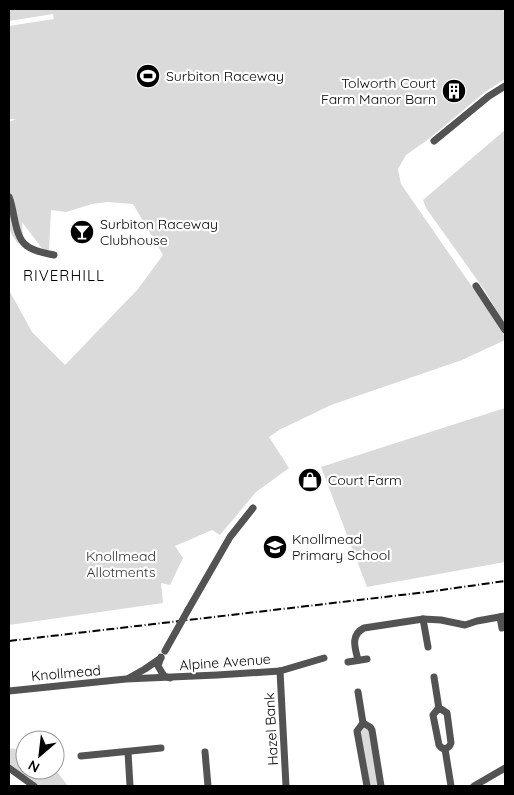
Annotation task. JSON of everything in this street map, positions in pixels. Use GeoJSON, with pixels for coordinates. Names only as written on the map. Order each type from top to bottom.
{"type":"FeatureCollection","features":[{"type":"Feature","properties":{"kind":"street"},"geometry":{"type":"LineString","coordinates":[[434,141],[489,96],[505,86]]}},
{"type":"Feature","properties":{"kind":"street"},"geometry":{"type":"LineString","coordinates":[[9,197],[21,241],[37,251],[54,255]]}},
{"type":"Feature","properties":{"kind":"street"},"geometry":{"type":"LineString","coordinates":[[476,286],[505,330]]}},
{"type":"Feature","properties":{"kind":"street"},"geometry":{"type":"LineString","coordinates":[[170,678],[164,676],[158,666],[161,658],[230,537],[253,508]]}},
{"type":"Feature","properties":{"kind":"street"},"geometry":{"type":"LineString","coordinates":[[358,660],[354,638],[356,633],[364,628],[423,619],[441,620],[465,625],[503,616],[502,628]]}},
{"type":"Feature","properties":{"kind":"street"},"geometry":{"type":"LineString","coordinates":[[423,619],[428,648]]}},
{"type":"Feature","properties":{"kind":"street"},"geometry":{"type":"LineString","coordinates":[[126,680],[161,658]]}},
{"type":"Feature","properties":{"kind":"street","name":"Alpine Avenue"},"geometry":{"type":"LineString","coordinates":[[126,680],[280,671],[324,658]]}},
{"type":"Feature","properties":{"kind":"street"},"geometry":{"type":"LineString","coordinates":[[348,662],[367,659]]}},
{"type":"Feature","properties":{"kind":"street","name":"Hazel Bank"},"geometry":{"type":"LineString","coordinates":[[280,671],[286,786]]}},
{"type":"Feature","properties":{"kind":"street"},"geometry":{"type":"LineString","coordinates":[[434,677],[439,709]]}},
{"type":"Feature","properties":{"kind":"street","name":"Knollmead"},"geometry":{"type":"LineString","coordinates":[[9,691],[126,680]]}},
{"type":"Feature","properties":{"kind":"street"},"geometry":{"type":"LineString","coordinates":[[358,692],[363,723],[358,731],[366,786]]}},
{"type":"Feature","properties":{"kind":"street"},"geometry":{"type":"LineString","coordinates":[[439,709],[433,715],[439,745],[445,749],[451,786]]}},
{"type":"Feature","properties":{"kind":"street"},"geometry":{"type":"LineString","coordinates":[[439,709],[445,711],[447,716],[451,743],[445,749]]}},
{"type":"Feature","properties":{"kind":"street"},"geometry":{"type":"LineString","coordinates":[[363,723],[372,730],[381,786]]}},
{"type":"Feature","properties":{"kind":"street"},"geometry":{"type":"LineString","coordinates":[[81,756],[162,748]]}},
{"type":"Feature","properties":{"kind":"street"},"geometry":{"type":"LineString","coordinates":[[128,752],[130,786]]}},
{"type":"Feature","properties":{"kind":"street"},"geometry":{"type":"LineString","coordinates":[[205,752],[208,786]]}},
{"type":"Feature","properties":{"kind":"street"},"geometry":{"type":"LineString","coordinates":[[474,786],[505,768]]}},
{"type":"Feature","properties":{"kind":"street"},"geometry":{"type":"LineString","coordinates":[[9,770],[34,786]]}},
{"type":"Feature","properties":{"kind":"green space","name":"Knollmead Allotments"},"geometry":{"type":"Polygon","coordinates":[[[9,9],[503,9],[505,14],[505,79],[485,92],[430,138],[406,155],[398,169],[401,184],[486,307],[505,340],[462,360],[331,405],[279,430],[269,437],[289,468],[256,492],[220,535],[212,530],[175,546],[183,558],[170,585],[161,583],[163,603],[9,625],[9,290],[32,332],[65,365],[138,289],[163,255],[133,204],[107,202],[92,204],[66,212],[51,210],[49,250],[44,251],[22,222],[23,236],[18,244],[12,235],[9,228],[9,122],[16,119],[9,119],[9,26],[54,19],[53,14],[9,21],[9,9]]]}},
{"type":"Feature","properties":{"kind":"green space"},"geometry":{"type":"Polygon","coordinates":[[[505,130],[505,325],[485,291],[426,208],[423,200],[505,130]]]}},
{"type":"Feature","properties":{"kind":"green space"},"geometry":{"type":"Polygon","coordinates":[[[505,408],[505,562],[367,587],[321,467],[505,408]]]}},
{"type":"Feature","properties":{"kind":"green space"},"geometry":{"type":"Polygon","coordinates":[[[364,728],[369,730],[378,786],[369,786],[360,731],[364,728]]]}},
{"type":"Feature","properties":{"kind":"green space"},"geometry":{"type":"Polygon","coordinates":[[[11,748],[15,749],[15,769],[9,765],[9,752],[11,748]]]}},
{"type":"Feature","properties":{"kind":"green space"},"geometry":{"type":"Polygon","coordinates":[[[30,780],[63,780],[68,786],[39,786],[30,780]]]}},
{"type":"Feature","properties":{"kind":"railway"},"geometry":{"type":"LineString","coordinates":[[9,641],[427,592],[505,581]]}},
{"type":"Feature","properties":{"kind":"place","name":"Surbiton Raceway"},"geometry":{"type":"Point","coordinates":[148,76]}},
{"type":"Feature","properties":{"kind":"place","name":"Tolworth Court Farm Manor Barn"},"geometry":{"type":"Point","coordinates":[454,91]}},
{"type":"Feature","properties":{"kind":"place","name":"Surbiton Raceway Clubhouse"},"geometry":{"type":"Point","coordinates":[82,232]}},
{"type":"Feature","properties":{"kind":"place","name":"Court Farm"},"geometry":{"type":"Point","coordinates":[310,480]}},
{"type":"Feature","properties":{"kind":"place","name":"Knollmead Primary School"},"geometry":{"type":"Point","coordinates":[275,547]}},
{"type":"Feature","properties":{"kind":"district","name":"RIVERHILL"},"geometry":{"type":"Point","coordinates":[64,275]}}]}
